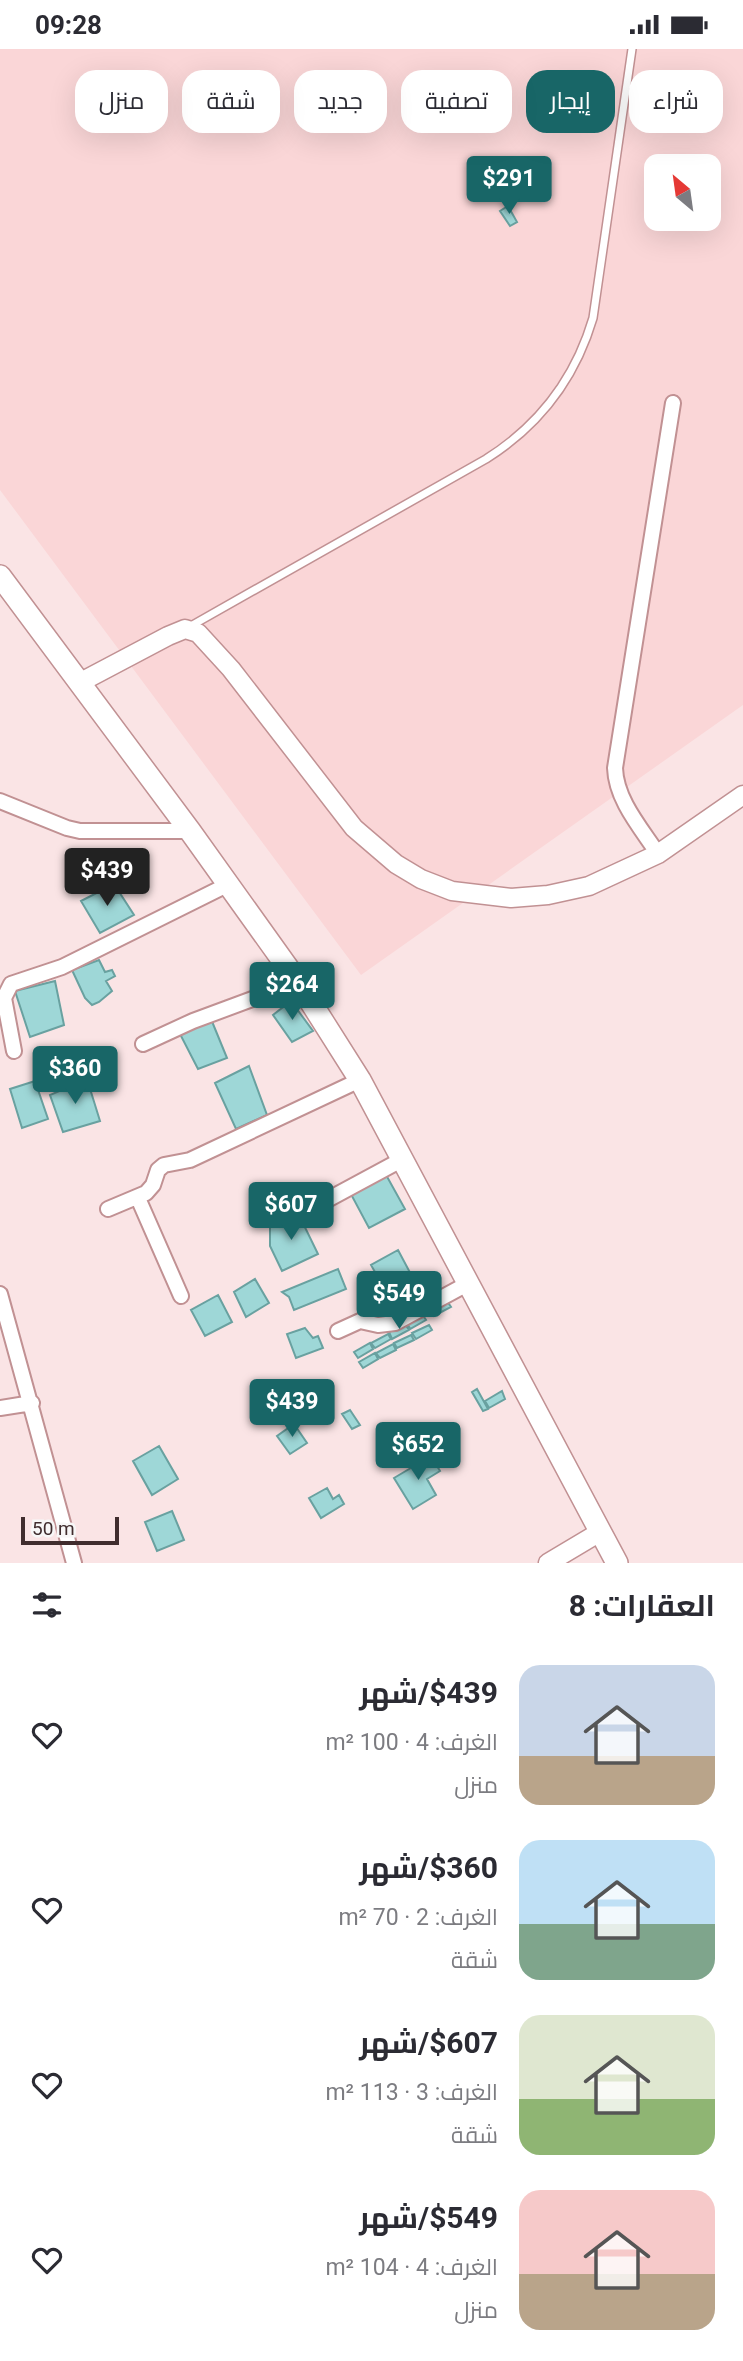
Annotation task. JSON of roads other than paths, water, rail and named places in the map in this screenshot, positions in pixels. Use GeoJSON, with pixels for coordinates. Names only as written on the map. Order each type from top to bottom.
{"type":"FeatureCollection","features":[{"type":"Feature","properties":{"kind":"main road"},"geometry":{"type":"LineString","coordinates":[[0,576],[190,831],[298,982],[360,1080],[617,1563]]}},
{"type":"Feature","properties":{"kind":"street"},"geometry":{"type":"LineString","coordinates":[[658,855],[621,796],[616,783],[615,768],[673,403]]}},
{"type":"Feature","properties":{"kind":"street"},"geometry":{"type":"LineString","coordinates":[[79,683],[168,636],[186,629],[198,633],[231,669],[354,828],[396,864],[421,879],[452,891],[512,898],[548,895],[589,886],[658,855],[743,795]]}},
{"type":"Feature","properties":{"kind":"street"},"geometry":{"type":"LineString","coordinates":[[0,801],[80,831],[190,831]]}},
{"type":"Feature","properties":{"kind":"street"},"geometry":{"type":"LineString","coordinates":[[14,1051],[4,998],[11,984],[62,967],[227,885]]}},
{"type":"Feature","properties":{"kind":"street"},"geometry":{"type":"LineString","coordinates":[[143,1044],[193,1021],[298,982]]}},
{"type":"Feature","properties":{"kind":"street"},"geometry":{"type":"LineString","coordinates":[[108,1209],[138,1198],[150,1189],[158,1170],[164,1165],[190,1160],[360,1080]]}},
{"type":"Feature","properties":{"kind":"street"},"geometry":{"type":"LineString","coordinates":[[301,1214],[403,1159]]}},
{"type":"Feature","properties":{"kind":"street"},"geometry":{"type":"LineString","coordinates":[[138,1198],[181,1296]]}},
{"type":"Feature","properties":{"kind":"street"},"geometry":{"type":"LineString","coordinates":[[338,1332],[359,1321],[378,1325],[395,1323],[469,1283]]}},
{"type":"Feature","properties":{"kind":"street"},"geometry":{"type":"LineString","coordinates":[[0,1294],[74,1563]]}},
{"type":"Feature","properties":{"kind":"street"},"geometry":{"type":"LineString","coordinates":[[0,1408],[32,1403]]}},
{"type":"Feature","properties":{"kind":"street"},"geometry":{"type":"LineString","coordinates":[[548,1563],[600,1532]]}},
{"type":"Feature","properties":{"kind":"lane"},"geometry":{"type":"LineString","coordinates":[[186,629],[486,459],[522,434],[551,403],[576,362],[593,318],[632,49]]}}]}
